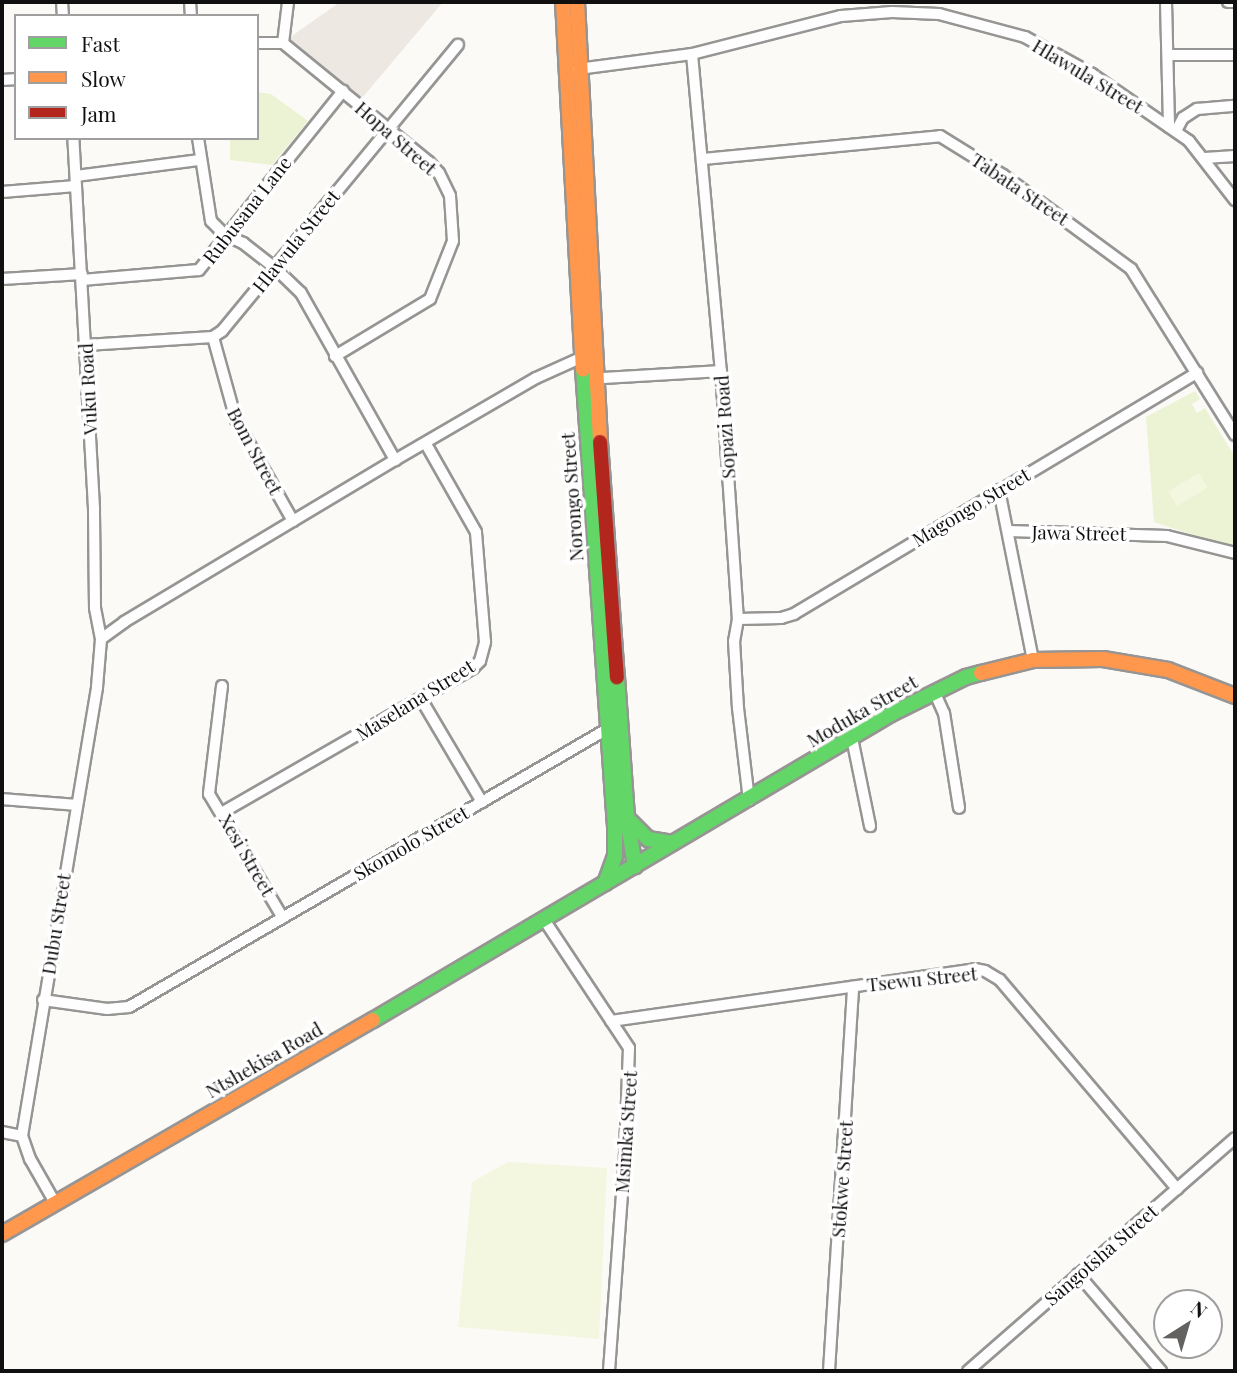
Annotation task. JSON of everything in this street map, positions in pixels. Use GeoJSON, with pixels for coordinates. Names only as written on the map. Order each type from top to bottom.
{"type":"FeatureCollection","features":[{"type":"Feature","properties":{"kind":"street"},"geometry":{"type":"LineString","coordinates":[[259,43],[283,43],[288,2]]}},
{"type":"Feature","properties":{"kind":"street"},"geometry":{"type":"LineString","coordinates":[[563,2],[573,104]]}},
{"type":"Feature","properties":{"kind":"street"},"geometry":{"type":"LineString","coordinates":[[573,104],[578,69],[577,2]]}},
{"type":"Feature","properties":{"kind":"street"},"geometry":{"type":"LineString","coordinates":[[1166,2],[1173,129]]}},
{"type":"Feature","properties":{"kind":"street"},"geometry":{"type":"LineString","coordinates":[[1228,2],[1235,2]]}},
{"type":"Feature","properties":{"kind":"street","name":"Hlawula Street"},"geometry":{"type":"LineString","coordinates":[[578,69],[692,54],[841,16],[892,12],[939,15],[1025,37],[1092,74],[1173,129],[1205,158],[1235,200]]}},
{"type":"Feature","properties":{"kind":"street","name":"Hopa Street"},"geometry":{"type":"LineString","coordinates":[[283,43],[439,173],[450,196],[453,240],[430,299],[335,356]]}},
{"type":"Feature","properties":{"kind":"street","name":"Hlawula Street"},"geometry":{"type":"LineString","coordinates":[[213,337],[222,331],[458,45]]}},
{"type":"Feature","properties":{"kind":"street","name":"Sopazi Road"},"geometry":{"type":"LineString","coordinates":[[692,54],[704,159],[721,371],[738,619],[734,641],[738,708],[749,800]]}},
{"type":"Feature","properties":{"kind":"street"},"geometry":{"type":"LineString","coordinates":[[1168,55],[1235,55]]}},
{"type":"Feature","properties":{"kind":"street","name":"Rubusana Lane"},"geometry":{"type":"LineString","coordinates":[[2,279],[193,273],[204,265],[225,235],[343,91]]}},
{"type":"Feature","properties":{"kind":"street","name":"Norongo Street"},"geometry":{"type":"LineString","coordinates":[[573,104],[593,304],[588,354],[627,818],[635,866]]}},
{"type":"Feature","properties":{"kind":"street"},"geometry":{"type":"LineString","coordinates":[[1173,129],[1197,109],[1235,106]]}},
{"type":"Feature","properties":{"kind":"street","name":"Tabata Street"},"geometry":{"type":"LineString","coordinates":[[704,159],[940,136],[1003,176],[1124,262],[1137,276],[1235,435]]}},
{"type":"Feature","properties":{"kind":"street","name":"Vuku Road"},"geometry":{"type":"LineString","coordinates":[[73,140],[86,345],[95,608],[101,639]]}},
{"type":"Feature","properties":{"kind":"street"},"geometry":{"type":"LineString","coordinates":[[198,140],[211,221],[225,235],[243,243],[274,267],[305,299],[395,460]]}},
{"type":"Feature","properties":{"kind":"street"},"geometry":{"type":"LineString","coordinates":[[1205,158],[1235,156]]}},
{"type":"Feature","properties":{"kind":"street"},"geometry":{"type":"LineString","coordinates":[[2,192],[200,160]]}},
{"type":"Feature","properties":{"kind":"street"},"geometry":{"type":"LineString","coordinates":[[86,345],[213,337]]}},
{"type":"Feature","properties":{"kind":"street","name":"Bom Street"},"geometry":{"type":"LineString","coordinates":[[213,337],[236,420],[293,521]]}},
{"type":"Feature","properties":{"kind":"street"},"geometry":{"type":"LineString","coordinates":[[101,639],[124,622],[395,460],[536,378],[588,354]]}},
{"type":"Feature","properties":{"kind":"street"},"geometry":{"type":"LineString","coordinates":[[590,378],[721,371]]}},
{"type":"Feature","properties":{"kind":"street","name":"Magongo Street"},"geometry":{"type":"LineString","coordinates":[[738,619],[781,618],[794,614],[1197,373]]}},
{"type":"Feature","properties":{"kind":"street","name":"Norongo Street"},"geometry":{"type":"LineString","coordinates":[[590,378],[589,478],[616,848],[605,883]]}},
{"type":"Feature","properties":{"kind":"street","name":"Maselana Street"},"geometry":{"type":"LineString","coordinates":[[223,812],[421,699],[480,661],[485,647],[476,532],[426,444]]}},
{"type":"Feature","properties":{"kind":"street","name":"Jawa Street"},"geometry":{"type":"LineString","coordinates":[[999,490],[1033,660]]}},
{"type":"Feature","properties":{"kind":"street","name":"Jawa Street"},"geometry":{"type":"LineString","coordinates":[[1009,531],[1148,535],[1184,539],[1235,553]]}},
{"type":"Feature","properties":{"kind":"street","name":"Dubu Street"},"geometry":{"type":"LineString","coordinates":[[22,1136],[97,687],[101,639]]}},
{"type":"Feature","properties":{"kind":"street","name":"Moduka Street"},"geometry":{"type":"LineString","coordinates":[[543,918],[749,800],[852,737],[934,691],[981,671],[1033,660],[1075,657],[1130,662],[1176,673],[1234,697]]}},
{"type":"Feature","properties":{"kind":"street","name":"Xesi Street"},"geometry":{"type":"LineString","coordinates":[[222,686],[209,794],[223,812],[283,918]]}},
{"type":"Feature","properties":{"kind":"street"},"geometry":{"type":"LineString","coordinates":[[934,691],[944,713],[959,808]]}},
{"type":"Feature","properties":{"kind":"street"},"geometry":{"type":"LineString","coordinates":[[421,699],[482,802]]}},
{"type":"Feature","properties":{"kind":"street","name":"Skomolo Street"},"geometry":{"type":"LineString","coordinates":[[43,1000],[124,1009],[213,961],[609,728]]}},
{"type":"Feature","properties":{"kind":"street"},"geometry":{"type":"LineString","coordinates":[[852,737],[870,825]]}},
{"type":"Feature","properties":{"kind":"street"},"geometry":{"type":"LineString","coordinates":[[2,799],[76,805]]}},
{"type":"Feature","properties":{"kind":"street"},"geometry":{"type":"LineString","coordinates":[[627,818],[648,839],[673,843]]}},
{"type":"Feature","properties":{"kind":"street","name":"Msimka Street"},"geometry":{"type":"LineString","coordinates":[[543,918],[629,1048],[631,1058],[609,1371]]}},
{"type":"Feature","properties":{"kind":"street","name":"Ntshekisa Road"},"geometry":{"type":"LineString","coordinates":[[2,1234],[54,1201],[489,953],[543,918]]}},
{"type":"Feature","properties":{"kind":"street","name":"Tsewu Street"},"geometry":{"type":"LineString","coordinates":[[611,1021],[975,969],[993,975],[1177,1189]]}},
{"type":"Feature","properties":{"kind":"street","name":"Stokwe Street"},"geometry":{"type":"LineString","coordinates":[[829,1371],[853,986]]}},
{"type":"Feature","properties":{"kind":"street"},"geometry":{"type":"LineString","coordinates":[[2,1132],[22,1136],[30,1159],[54,1201]]}},
{"type":"Feature","properties":{"kind":"street","name":"Sangotsha Street"},"geometry":{"type":"LineString","coordinates":[[968,1371],[1235,1139]]}},
{"type":"Feature","properties":{"kind":"street"},"geometry":{"type":"LineString","coordinates":[[1078,1275],[1161,1371]]}},
{"type":"Feature","properties":{"kind":"green space"},"geometry":{"type":"Polygon","coordinates":[[[259,92],[271,94],[308,121],[272,165],[230,160],[230,140],[259,140],[259,92]]]}},
{"type":"Feature","properties":{"kind":"green space"},"geometry":{"type":"Polygon","coordinates":[[[1195,391],[1200,399],[1192,404],[1197,413],[1205,408],[1235,457],[1235,549],[1154,522],[1146,417],[1195,391]]]}},
{"type":"Feature","properties":{"kind":"green space"},"geometry":{"type":"Polygon","coordinates":[[[1199,473],[1208,488],[1177,506],[1168,492],[1199,473]]]}},
{"type":"Feature","properties":{"kind":"green space"},"geometry":{"type":"Polygon","coordinates":[[[508,1162],[607,1168],[599,1339],[458,1327],[472,1182],[508,1162]]]}},
{"type":"Feature","properties":{"kind":"shaded area"},"geometry":{"type":"Polygon","coordinates":[[[340,2],[443,2],[362,98],[289,38],[340,2]]]}},
{"type":"Feature","properties":{"kind":"traffic: fast"},"geometry":{"type":"LineString","coordinates":[[583,369],[615,825],[615,856],[605,883]]}},
{"type":"Feature","properties":{"kind":"traffic: fast"},"geometry":{"type":"LineString","coordinates":[[373,1020],[891,714],[966,677],[981,673]]}},
{"type":"Feature","properties":{"kind":"traffic: fast"},"geometry":{"type":"LineString","coordinates":[[617,677],[627,818],[648,839],[673,843]]}},
{"type":"Feature","properties":{"kind":"traffic: fast"},"geometry":{"type":"LineString","coordinates":[[627,819],[635,866]]}},
{"type":"Feature","properties":{"kind":"traffic: slow"},"geometry":{"type":"LineString","coordinates":[[563,2],[583,369]]}},
{"type":"Feature","properties":{"kind":"traffic: slow"},"geometry":{"type":"LineString","coordinates":[[577,2],[600,442]]}},
{"type":"Feature","properties":{"kind":"traffic: slow"},"geometry":{"type":"LineString","coordinates":[[981,673],[1033,660],[1103,659],[1168,670],[1235,696]]}},
{"type":"Feature","properties":{"kind":"traffic: slow"},"geometry":{"type":"LineString","coordinates":[[2,1234],[373,1020]]}},
{"type":"Feature","properties":{"kind":"traffic: jam"},"geometry":{"type":"LineString","coordinates":[[600,442],[617,677]]}}]}
